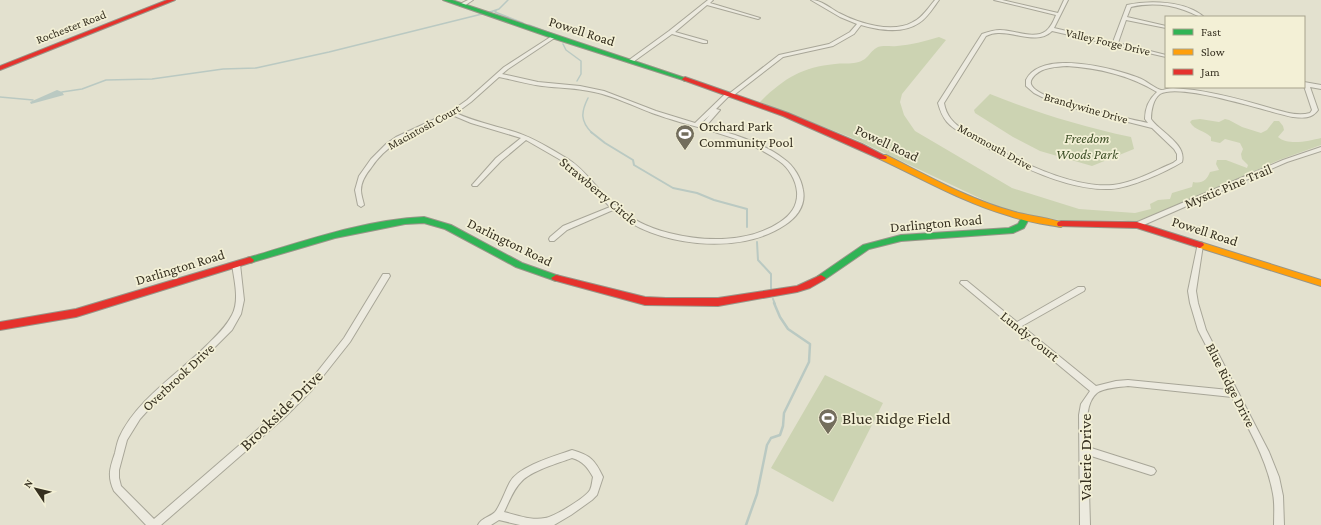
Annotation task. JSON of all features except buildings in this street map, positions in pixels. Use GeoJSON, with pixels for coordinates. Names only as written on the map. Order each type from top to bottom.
{"type":"FeatureCollection","features":[{"type":"Feature","properties":{"kind":"street","name":"Rochester Road"},"geometry":{"type":"LineString","coordinates":[[0,68],[172,0]]}},
{"type":"Feature","properties":{"kind":"street","name":"Powell Road"},"geometry":{"type":"LineString","coordinates":[[446,0],[554,37],[732,94],[848,140],[985,206],[1025,219],[1062,224],[1137,225],[1321,283]]}},
{"type":"Feature","properties":{"kind":"street"},"geometry":{"type":"LineString","coordinates":[[462,5],[472,0]]}},
{"type":"Feature","properties":{"kind":"street"},"geometry":{"type":"LineString","coordinates":[[813,0],[859,25],[882,28],[912,25],[919,21],[936,0]]}},
{"type":"Feature","properties":{"kind":"street"},"geometry":{"type":"LineString","coordinates":[[996,0],[1058,14]]}},
{"type":"Feature","properties":{"kind":"street"},"geometry":{"type":"LineString","coordinates":[[1051,29],[1066,0]]}},
{"type":"Feature","properties":{"kind":"street"},"geometry":{"type":"LineString","coordinates":[[1115,44],[1131,4],[1148,0],[1162,1],[1195,11],[1201,16]]}},
{"type":"Feature","properties":{"kind":"street"},"geometry":{"type":"LineString","coordinates":[[631,61],[709,2],[758,18]]}},
{"type":"Feature","properties":{"kind":"street"},"geometry":{"type":"LineString","coordinates":[[1125,18],[1165,27]]}},
{"type":"Feature","properties":{"kind":"street"},"geometry":{"type":"LineString","coordinates":[[699,126],[731,97],[732,94],[781,56],[831,45],[852,33],[859,25]]}},
{"type":"Feature","properties":{"kind":"street","name":"Valley Forge Drive"},"geometry":{"type":"LineString","coordinates":[[1051,29],[1165,56]]}},
{"type":"Feature","properties":{"kind":"street","name":"Monmouth Drive"},"geometry":{"type":"LineString","coordinates":[[1051,29],[1045,34],[1035,35],[1000,31],[991,32],[984,36],[943,99],[942,108],[945,117],[957,126],[1025,166],[1076,183],[1101,188],[1115,187],[1124,184],[1176,164],[1180,161],[1179,152],[1165,136],[1152,126]]}},
{"type":"Feature","properties":{"kind":"street"},"geometry":{"type":"LineString","coordinates":[[671,32],[705,42]]}},
{"type":"Feature","properties":{"kind":"street","name":"Macintosh Court"},"geometry":{"type":"LineString","coordinates":[[361,205],[358,190],[359,184],[367,168],[380,152],[398,138],[452,113],[473,98],[498,75],[554,37]]}},
{"type":"Feature","properties":{"kind":"street","name":"Brandywine Drive"},"geometry":{"type":"LineString","coordinates":[[1152,126],[1063,104],[1036,93],[1029,87],[1028,81],[1034,72],[1042,68],[1057,64],[1071,65],[1100,69],[1132,77],[1161,92]]}},
{"type":"Feature","properties":{"kind":"street","name":"Strawberry Circle"},"geometry":{"type":"LineString","coordinates":[[452,113],[471,122],[525,138],[572,164],[614,207],[632,222],[653,231],[681,238],[739,240],[759,236],[778,228],[793,216],[798,208],[801,193],[798,180],[787,165],[778,158],[761,149],[595,90],[540,84],[498,75]]}},
{"type":"Feature","properties":{"kind":"street"},"geometry":{"type":"LineString","coordinates":[[1152,126],[1148,120],[1149,110],[1153,99],[1161,92],[1179,90],[1255,105],[1291,114],[1304,116],[1312,114],[1315,110],[1306,84]]}},
{"type":"Feature","properties":{"kind":"street"},"geometry":{"type":"LineString","coordinates":[[1306,84],[1321,87]]}},
{"type":"Feature","properties":{"kind":"street"},"geometry":{"type":"LineString","coordinates":[[475,185],[486,170],[525,138]]}},
{"type":"Feature","properties":{"kind":"street","name":"Mystic Pine Trail"},"geometry":{"type":"LineString","coordinates":[[1137,225],[1285,162],[1321,149]]}},
{"type":"Feature","properties":{"kind":"street"},"geometry":{"type":"LineString","coordinates":[[552,239],[565,228],[614,207]]}},
{"type":"Feature","properties":{"kind":"street","name":"Darlington Road"},"geometry":{"type":"LineString","coordinates":[[0,326],[76,313],[334,235],[382,224],[405,221],[424,220],[448,227],[519,265],[548,276],[645,301],[718,302],[784,292],[808,286],[866,248],[880,242],[901,238],[1010,231],[1021,226],[1025,219]]}},
{"type":"Feature","properties":{"kind":"street","name":"Blue Ridge Drive"},"geometry":{"type":"LineString","coordinates":[[1200,244],[1192,291],[1194,303],[1202,330],[1265,452],[1274,476],[1278,496],[1279,525]]}},
{"type":"Feature","properties":{"kind":"street","name":"Overbrook Drive"},"geometry":{"type":"LineString","coordinates":[[153,525],[117,488],[114,478],[114,470],[123,439],[137,416],[156,396],[200,357],[229,328],[237,314],[240,300],[236,264]]}},
{"type":"Feature","properties":{"kind":"street","name":"Brookside Drive"},"geometry":{"type":"LineString","coordinates":[[153,525],[282,414],[309,388],[347,340],[386,276]]}},
{"type":"Feature","properties":{"kind":"street","name":"Lundy Court"},"geometry":{"type":"LineString","coordinates":[[964,283],[1095,390]]}},
{"type":"Feature","properties":{"kind":"street"},"geometry":{"type":"LineString","coordinates":[[1017,326],[1081,289]]}},
{"type":"Feature","properties":{"kind":"street"},"geometry":{"type":"LineString","coordinates":[[1095,390],[1105,386],[1128,383],[1235,394]]}},
{"type":"Feature","properties":{"kind":"street","name":"Valerie Drive"},"geometry":{"type":"LineString","coordinates":[[1085,525],[1084,409],[1089,397],[1095,390]]}},
{"type":"Feature","properties":{"kind":"street"},"geometry":{"type":"LineString","coordinates":[[1084,450],[1151,471]]}},
{"type":"Feature","properties":{"kind":"street"},"geometry":{"type":"LineString","coordinates":[[483,525],[498,515],[514,483],[519,477],[545,463],[572,454],[583,457],[591,465],[598,477],[594,492],[589,497],[553,520],[545,523],[524,521],[498,515]]}},
{"type":"Feature","properties":{"kind":"green space"},"geometry":{"type":"Polygon","coordinates":[[[939,37],[946,40],[902,94],[900,102],[904,115],[915,131],[1012,188],[1079,209],[1135,213],[1151,209],[1150,204],[1158,200],[1170,199],[1172,193],[1192,187],[1193,182],[1204,181],[1210,172],[1219,170],[1216,164],[1217,160],[1226,160],[1247,168],[1248,165],[1242,159],[1241,154],[1243,149],[1240,143],[1225,139],[1220,143],[1211,141],[1211,137],[1192,125],[1190,122],[1192,120],[1200,119],[1219,122],[1225,119],[1242,127],[1261,133],[1267,130],[1274,121],[1279,121],[1284,130],[1278,137],[1282,140],[1299,142],[1321,138],[1321,145],[1279,160],[1190,200],[1135,222],[1121,220],[1059,220],[1022,214],[992,204],[855,139],[760,102],[785,81],[803,71],[823,66],[859,62],[878,47],[908,45],[939,37]]]}},
{"type":"Feature","properties":{"kind":"green space","name":"Freedom Woods Park"},"geometry":{"type":"Polygon","coordinates":[[[990,94],[1059,118],[1131,137],[1134,149],[1092,166],[1040,151],[1013,137],[975,113],[974,110],[990,94]]]}},
{"type":"Feature","properties":{"kind":"green space","name":"Blue Ridge Field"},"geometry":{"type":"Polygon","coordinates":[[[825,375],[883,403],[833,502],[771,468],[825,375]]]}},
{"type":"Feature","properties":{"kind":"shaded area"},"geometry":{"type":"Polygon","coordinates":[[[57,90],[62,92],[64,95],[31,104],[30,102],[57,90]]]}},
{"type":"Feature","properties":{"kind":"waterway"},"geometry":{"type":"LineString","coordinates":[[490,12],[499,9],[508,0]]}},
{"type":"Feature","properties":{"kind":"waterway"},"geometry":{"type":"LineString","coordinates":[[496,11],[495,12],[523,23]]}},
{"type":"Feature","properties":{"kind":"waterway"},"geometry":{"type":"LineString","coordinates":[[62,92],[82,89],[106,80],[152,79],[223,69],[256,68],[329,52],[482,14]]}},
{"type":"Feature","properties":{"kind":"waterway"},"geometry":{"type":"LineString","coordinates":[[529,25],[561,37]]}},
{"type":"Feature","properties":{"kind":"waterway"},"geometry":{"type":"LineString","coordinates":[[563,44],[566,50],[581,61],[581,74],[577,81]]}},
{"type":"Feature","properties":{"kind":"waterway"},"geometry":{"type":"LineString","coordinates":[[0,97],[33,100]]}},
{"type":"Feature","properties":{"kind":"waterway"},"geometry":{"type":"LineString","coordinates":[[588,98],[583,116],[585,124],[591,132]]}},
{"type":"Feature","properties":{"kind":"waterway"},"geometry":{"type":"LineString","coordinates":[[591,132],[605,143],[633,160],[634,165],[673,188],[697,193],[714,200],[747,209],[747,227]]}},
{"type":"Feature","properties":{"kind":"waterway"},"geometry":{"type":"LineString","coordinates":[[757,242],[758,260],[771,274],[771,289]]}},
{"type":"Feature","properties":{"kind":"waterway"},"geometry":{"type":"LineString","coordinates":[[773,299],[775,304]]}},
{"type":"Feature","properties":{"kind":"waterway"},"geometry":{"type":"LineString","coordinates":[[746,525],[757,494],[767,445],[771,438],[780,435],[783,426],[784,413],[809,362],[810,344],[788,329],[780,317],[774,303]]}},
{"type":"Feature","properties":{"kind":"traffic: fast"},"geometry":{"type":"LineString","coordinates":[[446,0],[554,37],[685,79]]}},
{"type":"Feature","properties":{"kind":"traffic: fast"},"geometry":{"type":"LineString","coordinates":[[821,278],[866,247],[901,238],[1010,231],[1021,226],[1025,219]]}},
{"type":"Feature","properties":{"kind":"traffic: fast"},"geometry":{"type":"LineString","coordinates":[[250,260],[334,235],[405,221],[424,220],[448,227],[519,265],[556,278]]}},
{"type":"Feature","properties":{"kind":"traffic: slow"},"geometry":{"type":"LineString","coordinates":[[883,157],[947,189],[990,207],[1013,215],[1061,224]]}},
{"type":"Feature","properties":{"kind":"traffic: slow"},"geometry":{"type":"LineString","coordinates":[[1200,245],[1321,283]]}},
{"type":"Feature","properties":{"kind":"traffic: jam"},"geometry":{"type":"LineString","coordinates":[[0,68],[172,0]]}},
{"type":"Feature","properties":{"kind":"traffic: jam"},"geometry":{"type":"LineString","coordinates":[[685,79],[785,114],[883,157]]}},
{"type":"Feature","properties":{"kind":"traffic: jam"},"geometry":{"type":"LineString","coordinates":[[1061,224],[1137,225],[1200,245]]}},
{"type":"Feature","properties":{"kind":"traffic: jam"},"geometry":{"type":"LineString","coordinates":[[0,326],[76,313],[250,260]]}},
{"type":"Feature","properties":{"kind":"traffic: jam"},"geometry":{"type":"LineString","coordinates":[[556,278],[645,301],[666,302],[718,302],[797,289],[807,286],[821,278]]}},
{"type":"Feature","properties":{"kind":"place","name":"Orchard Park Community Pool"},"geometry":{"type":"Point","coordinates":[685,151]}},
{"type":"Feature","properties":{"kind":"place","name":"Blue Ridge Field"},"geometry":{"type":"Point","coordinates":[828,435]}}]}
